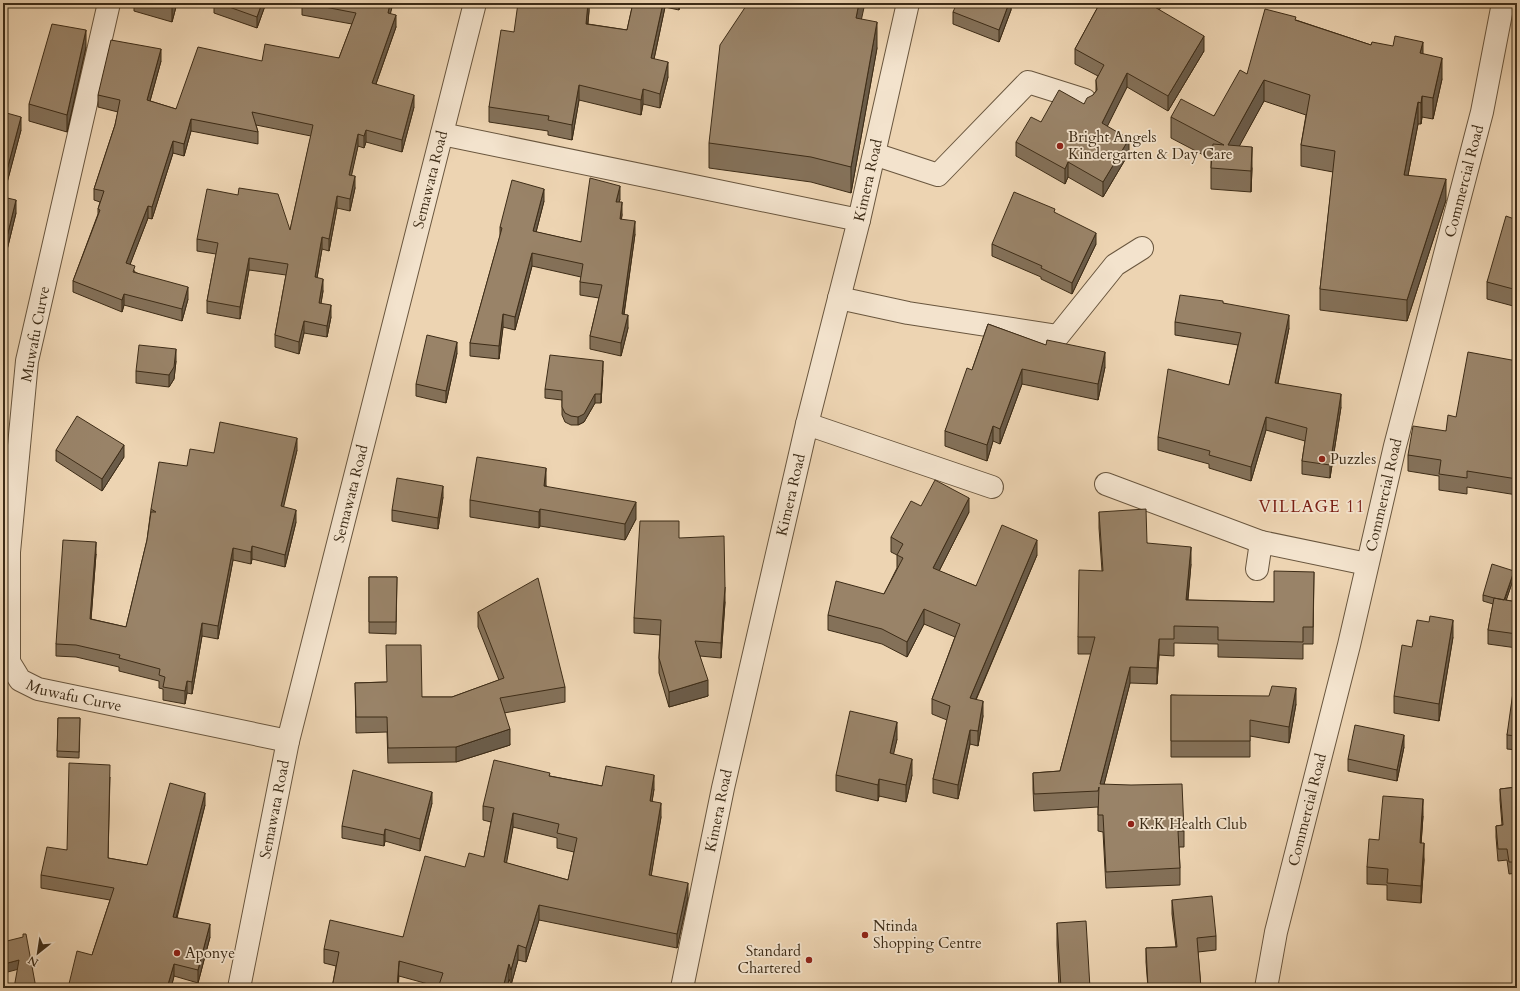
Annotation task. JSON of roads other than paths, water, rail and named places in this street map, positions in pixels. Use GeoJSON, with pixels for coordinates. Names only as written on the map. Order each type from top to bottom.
{"type":"FeatureCollection","features":[{"type":"Feature","properties":{"kind":"street","name":"Muwafu Curve"},"geometry":{"type":"LineString","coordinates":[[109,3],[27,361],[9,552],[9,662],[20,680],[38,689],[288,741]]}},
{"type":"Feature","properties":{"kind":"street","name":"Semawata Road"},"geometry":{"type":"LineString","coordinates":[[239,988],[288,741],[475,3]]}},
{"type":"Feature","properties":{"kind":"street","name":"Kimera Road"},"geometry":{"type":"LineString","coordinates":[[682,988],[723,788],[807,424],[859,220],[908,3]]}},
{"type":"Feature","properties":{"kind":"street","name":"Commercial Road"},"geometry":{"type":"LineString","coordinates":[[1266,988],[1276,932],[1349,645],[1395,446],[1482,112],[1502,3]]}},
{"type":"Feature","properties":{"kind":"street"},"geometry":{"type":"LineString","coordinates":[[874,154],[938,175],[1028,82],[1085,100]]}},
{"type":"Feature","properties":{"kind":"street"},"geometry":{"type":"LineString","coordinates":[[442,134],[859,220]]}},
{"type":"Feature","properties":{"kind":"street"},"geometry":{"type":"LineString","coordinates":[[839,298],[908,313],[1058,336],[1115,265],[1142,248]]}},
{"type":"Feature","properties":{"kind":"street"},"geometry":{"type":"LineString","coordinates":[[807,424],[992,487]]}},
{"type":"Feature","properties":{"kind":"street"},"geometry":{"type":"LineString","coordinates":[[1106,484],[1262,542],[1367,564]]}},
{"type":"Feature","properties":{"kind":"street"},"geometry":{"type":"LineString","coordinates":[[1257,569],[1262,542]]}},
{"type":"Feature","properties":{"kind":"place","name":"Bright Angels Kindergarten & Day Care"},"geometry":{"type":"Point","coordinates":[1060,146]}},
{"type":"Feature","properties":{"kind":"place","name":"Puzzles"},"geometry":{"type":"Point","coordinates":[1322,459]}},
{"type":"Feature","properties":{"kind":"place","name":"K.K Health Club"},"geometry":{"type":"Point","coordinates":[1131,824]}},
{"type":"Feature","properties":{"kind":"place","name":"Ntinda Shopping Centre"},"geometry":{"type":"Point","coordinates":[865,935]}},
{"type":"Feature","properties":{"kind":"place","name":"Aponye"},"geometry":{"type":"Point","coordinates":[177,953]}},
{"type":"Feature","properties":{"kind":"place","name":"Standard Chartered"},"geometry":{"type":"Point","coordinates":[809,960]}},
{"type":"Feature","properties":{"kind":"district","name":"VILLAGE 11"},"geometry":{"type":"Point","coordinates":[1312,506]}}]}
